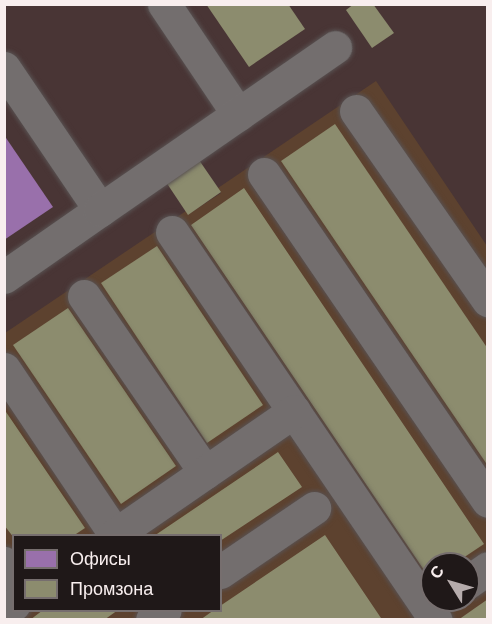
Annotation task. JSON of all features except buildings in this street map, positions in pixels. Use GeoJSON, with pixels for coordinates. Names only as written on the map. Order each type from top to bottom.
{"type":"FeatureCollection","features":[{"type":"Feature","properties":{"kind":"lane"},"geometry":{"type":"LineString","coordinates":[[164,4],[238,114]]}},
{"type":"Feature","properties":{"kind":"lane"},"geometry":{"type":"LineString","coordinates":[[4,277],[335,47]]}},
{"type":"Feature","properties":{"kind":"lane"},"geometry":{"type":"LineString","coordinates":[[4,68],[100,210]]}},
{"type":"Feature","properties":{"kind":"lane"},"geometry":{"type":"LineString","coordinates":[[356,111],[488,300]]}},
{"type":"Feature","properties":{"kind":"lane"},"geometry":{"type":"LineString","coordinates":[[264,174],[488,501]]}},
{"type":"Feature","properties":{"kind":"lane"},"geometry":{"type":"LineString","coordinates":[[172,232],[420,599]]}},
{"type":"Feature","properties":{"kind":"lane"},"geometry":{"type":"LineString","coordinates":[[84,296],[205,472]]}},
{"type":"Feature","properties":{"kind":"lane"},"geometry":{"type":"LineString","coordinates":[[4,369],[113,534]]}},
{"type":"Feature","properties":{"kind":"lane"},"geometry":{"type":"LineString","coordinates":[[115,534],[294,411]]}},
{"type":"Feature","properties":{"kind":"lane"},"geometry":{"type":"LineString","coordinates":[[222,571],[314,508]]}},
{"type":"Feature","properties":{"kind":"shaded area"},"geometry":{"type":"Polygon","coordinates":[[[4,5],[487,5],[487,619],[5,619],[4,5]]]}},
{"type":"Feature","properties":{"kind":"shaded area"},"geometry":{"type":"Polygon","coordinates":[[[376,81],[487,246],[487,619],[5,620],[5,333],[186,211],[189,214],[221,193],[218,188],[376,81]]]}}]}
